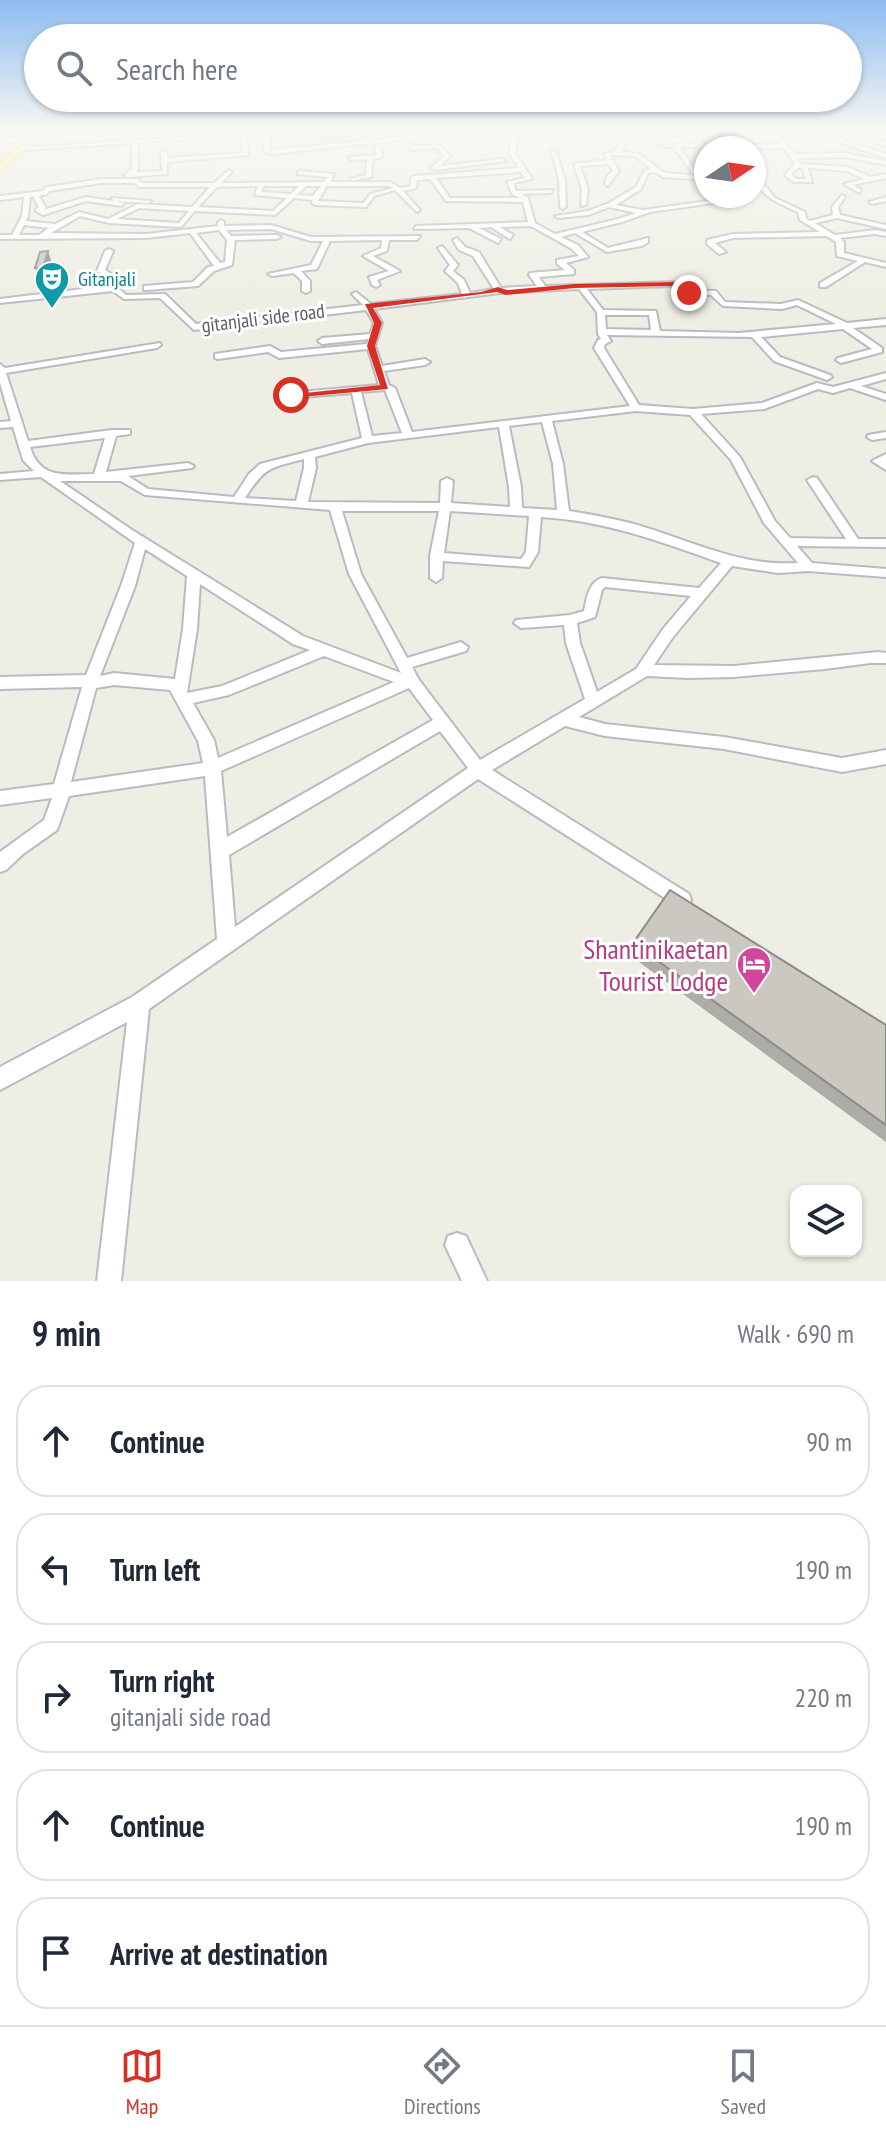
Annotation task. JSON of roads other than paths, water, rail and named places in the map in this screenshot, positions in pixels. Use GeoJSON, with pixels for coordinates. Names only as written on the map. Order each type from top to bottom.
{"type":"FeatureCollection","features":[{"type":"Feature","properties":{"kind":"street"},"geometry":{"type":"LineString","coordinates":[[1,198],[25,192]]}},
{"type":"Feature","properties":{"kind":"street"},"geometry":{"type":"LineString","coordinates":[[1,198],[31,196],[38,192]]}},
{"type":"Feature","properties":{"kind":"street"},"geometry":{"type":"LineString","coordinates":[[45,235],[56,226],[124,192]]}},
{"type":"Feature","properties":{"kind":"street"},"geometry":{"type":"LineString","coordinates":[[173,202],[181,192]]}},
{"type":"Feature","properties":{"kind":"street"},"geometry":{"type":"LineString","coordinates":[[79,214],[110,221],[180,225],[210,192]]}},
{"type":"Feature","properties":{"kind":"street"},"geometry":{"type":"LineString","coordinates":[[259,192],[257,194],[315,198]]}},
{"type":"Feature","properties":{"kind":"street"},"geometry":{"type":"LineString","coordinates":[[112,200],[191,211],[275,213],[298,192]]}},
{"type":"Feature","properties":{"kind":"street"},"geometry":{"type":"LineString","coordinates":[[320,192],[315,203],[366,205],[372,195],[385,192]]}},
{"type":"Feature","properties":{"kind":"street"},"geometry":{"type":"LineString","coordinates":[[400,192],[417,210]]}},
{"type":"Feature","properties":{"kind":"street"},"geometry":{"type":"LineString","coordinates":[[442,192],[448,200],[525,200]]}},
{"type":"Feature","properties":{"kind":"street"},"geometry":{"type":"LineString","coordinates":[[514,193],[537,192]]}},
{"type":"Feature","properties":{"kind":"street"},"geometry":{"type":"LineString","coordinates":[[563,207],[564,192]]}},
{"type":"Feature","properties":{"kind":"street"},"geometry":{"type":"LineString","coordinates":[[583,205],[585,192]]}},
{"type":"Feature","properties":{"kind":"street"},"geometry":{"type":"LineString","coordinates":[[558,216],[589,213],[633,192]]}},
{"type":"Feature","properties":{"kind":"street"},"geometry":{"type":"LineString","coordinates":[[766,192],[774,200],[800,211],[803,214],[801,217],[808,223],[840,242],[840,254],[886,265]]}},
{"type":"Feature","properties":{"kind":"street"},"geometry":{"type":"LineString","coordinates":[[514,193],[525,200],[532,224]]}},
{"type":"Feature","properties":{"kind":"street"},"geometry":{"type":"LineString","coordinates":[[31,196],[43,208],[38,210],[43,213],[86,199],[284,205]]}},
{"type":"Feature","properties":{"kind":"street"},"geometry":{"type":"LineString","coordinates":[[14,237],[31,196]]}},
{"type":"Feature","properties":{"kind":"street"},"geometry":{"type":"LineString","coordinates":[[837,216],[835,207],[842,197]]}},
{"type":"Feature","properties":{"kind":"street"},"geometry":{"type":"LineString","coordinates":[[774,200],[790,198],[799,205]]}},
{"type":"Feature","properties":{"kind":"street"},"geometry":{"type":"LineString","coordinates":[[875,202],[886,202]]}},
{"type":"Feature","properties":{"kind":"street"},"geometry":{"type":"LineString","coordinates":[[611,205],[643,212]]}},
{"type":"Feature","properties":{"kind":"street"},"geometry":{"type":"LineString","coordinates":[[554,236],[620,221],[643,212],[694,205]]}},
{"type":"Feature","properties":{"kind":"street"},"geometry":{"type":"LineString","coordinates":[[94,235],[110,221],[138,206]]}},
{"type":"Feature","properties":{"kind":"street"},"geometry":{"type":"LineString","coordinates":[[207,223],[213,212]]}},
{"type":"Feature","properties":{"kind":"street"},"geometry":{"type":"LineString","coordinates":[[109,251],[101,271],[114,278],[115,289],[195,284],[218,266],[231,261],[230,238],[221,228],[229,212]]}},
{"type":"Feature","properties":{"kind":"street"},"geometry":{"type":"LineString","coordinates":[[808,223],[837,216],[884,228]]}},
{"type":"Feature","properties":{"kind":"street"},"geometry":{"type":"LineString","coordinates":[[472,222],[498,241]]}},
{"type":"Feature","properties":{"kind":"street"},"geometry":{"type":"LineString","coordinates":[[416,228],[454,227],[472,222],[532,224],[575,247],[584,257],[560,262],[571,272],[533,275],[543,288]]}},
{"type":"Feature","properties":{"kind":"street"},"geometry":{"type":"LineString","coordinates":[[21,223],[56,226]]}},
{"type":"Feature","properties":{"kind":"street"},"geometry":{"type":"LineString","coordinates":[[0,237],[146,236],[278,223],[311,239],[417,238]]}},
{"type":"Feature","properties":{"kind":"street"},"geometry":{"type":"LineString","coordinates":[[492,225],[510,237]]}},
{"type":"Feature","properties":{"kind":"street"},"geometry":{"type":"LineString","coordinates":[[722,252],[710,242],[733,236],[831,235],[884,228]]}},
{"type":"Feature","properties":{"kind":"street"},"geometry":{"type":"LineString","coordinates":[[576,231],[607,250],[645,240]]}},
{"type":"Feature","properties":{"kind":"street"},"geometry":{"type":"LineString","coordinates":[[193,233],[218,266]]}},
{"type":"Feature","properties":{"kind":"street"},"geometry":{"type":"LineString","coordinates":[[799,235],[814,248]]}},
{"type":"Feature","properties":{"kind":"street"},"geometry":{"type":"LineString","coordinates":[[230,238],[277,237]]}},
{"type":"Feature","properties":{"kind":"street"},"geometry":{"type":"LineString","coordinates":[[376,285],[372,279],[396,271],[367,256],[384,249],[386,239]]}},
{"type":"Feature","properties":{"kind":"street"},"geometry":{"type":"LineString","coordinates":[[272,274],[315,265],[327,240]]}},
{"type":"Feature","properties":{"kind":"street"},"geometry":{"type":"LineString","coordinates":[[457,240],[460,246],[474,253],[498,289]]}},
{"type":"Feature","properties":{"kind":"street"},"geometry":{"type":"LineString","coordinates":[[442,248],[454,266]]}},
{"type":"Feature","properties":{"kind":"street"},"geometry":{"type":"LineString","coordinates":[[823,285],[864,260]]}},
{"type":"Feature","properties":{"kind":"street"},"geometry":{"type":"LineString","coordinates":[[467,295],[461,282],[449,271],[454,266],[482,263]]}},
{"type":"Feature","properties":{"kind":"street"},"geometry":{"type":"LineString","coordinates":[[296,270],[306,281],[306,291]]}},
{"type":"Feature","properties":{"kind":"street","name":"gitanjali side road"},"geometry":{"type":"LineString","coordinates":[[0,301],[115,289],[124,297],[162,296],[194,327],[498,289],[506,293],[543,288],[674,284],[682,292]]}},
{"type":"Feature","properties":{"kind":"street"},"geometry":{"type":"LineString","coordinates":[[579,287],[601,312],[602,332],[607,341],[601,342],[599,348],[636,408]]}},
{"type":"Feature","properties":{"kind":"street"},"geometry":{"type":"LineString","coordinates":[[133,290],[150,295]]}},
{"type":"Feature","properties":{"kind":"street"},"geometry":{"type":"LineString","coordinates":[[665,293],[713,293],[723,304],[782,307],[798,302],[844,325],[879,350],[841,360]]}},
{"type":"Feature","properties":{"kind":"street"},"geometry":{"type":"LineString","coordinates":[[356,294],[378,323],[372,341],[385,387]]}},
{"type":"Feature","properties":{"kind":"street"},"geometry":{"type":"LineString","coordinates":[[601,312],[653,313],[656,333]]}},
{"type":"Feature","properties":{"kind":"street"},"geometry":{"type":"LineString","coordinates":[[602,332],[754,334],[886,322]]}},
{"type":"Feature","properties":{"kind":"street"},"geometry":{"type":"LineString","coordinates":[[754,334],[777,359],[827,377]]}},
{"type":"Feature","properties":{"kind":"street"},"geometry":{"type":"LineString","coordinates":[[293,344],[372,341]]}},
{"type":"Feature","properties":{"kind":"street"},"geometry":{"type":"LineString","coordinates":[[218,356],[270,349],[279,355],[372,341]]}},
{"type":"Feature","properties":{"kind":"street"},"geometry":{"type":"LineString","coordinates":[[157,345],[1,374],[8,425],[23,445],[28,460],[141,542],[298,640],[412,683]]}},
{"type":"Feature","properties":{"kind":"street"},"geometry":{"type":"LineString","coordinates":[[380,369],[425,362]]}},
{"type":"Feature","properties":{"kind":"street"},"geometry":{"type":"LineString","coordinates":[[237,501],[253,476],[264,466],[368,440],[636,408],[693,412],[764,406],[817,386],[833,390],[886,376]]}},
{"type":"Feature","properties":{"kind":"street"},"geometry":{"type":"LineString","coordinates":[[851,385],[886,397]]}},
{"type":"Feature","properties":{"kind":"street"},"geometry":{"type":"LineString","coordinates":[[291,395],[390,388],[408,435]]}},
{"type":"Feature","properties":{"kind":"street"},"geometry":{"type":"LineString","coordinates":[[356,391],[368,440]]}},
{"type":"Feature","properties":{"kind":"street"},"geometry":{"type":"LineString","coordinates":[[693,412],[736,459],[770,523],[808,567]]}},
{"type":"Feature","properties":{"kind":"street"},"geometry":{"type":"LineString","coordinates":[[546,419],[558,464],[563,515]]}},
{"type":"Feature","properties":{"kind":"street"},"geometry":{"type":"LineString","coordinates":[[503,423],[515,487],[516,511]]}},
{"type":"Feature","properties":{"kind":"street"},"geometry":{"type":"LineString","coordinates":[[23,445],[126,432]]}},
{"type":"Feature","properties":{"kind":"street"},"geometry":{"type":"LineString","coordinates":[[99,476],[112,433]]}},
{"type":"Feature","properties":{"kind":"street"},"geometry":{"type":"LineString","coordinates":[[872,437],[886,435]]}},
{"type":"Feature","properties":{"kind":"street"},"geometry":{"type":"LineString","coordinates":[[301,506],[310,468],[309,455]]}},
{"type":"Feature","properties":{"kind":"street"},"geometry":{"type":"LineString","coordinates":[[886,457],[877,461],[886,467]]}},
{"type":"Feature","properties":{"kind":"street"},"geometry":{"type":"LineString","coordinates":[[99,476],[188,466]]}},
{"type":"Feature","properties":{"kind":"street"},"geometry":{"type":"LineString","coordinates":[[0,477],[123,478],[145,492],[301,506],[448,507],[563,515],[615,523],[729,561],[778,569],[808,567],[886,573]]}},
{"type":"Feature","properties":{"kind":"street"},"geometry":{"type":"LineString","coordinates":[[813,480],[855,543]]}},
{"type":"Feature","properties":{"kind":"street"},"geometry":{"type":"LineString","coordinates":[[436,578],[436,556],[448,507],[447,481]]}},
{"type":"Feature","properties":{"kind":"street"},"geometry":{"type":"LineString","coordinates":[[335,507],[355,574],[412,683],[478,770],[693,907]]}},
{"type":"Feature","properties":{"kind":"street"},"geometry":{"type":"LineString","coordinates":[[436,556],[525,564],[532,552],[535,513]]}},
{"type":"Feature","properties":{"kind":"street"},"geometry":{"type":"LineString","coordinates":[[0,798],[61,790],[90,682],[128,586],[141,542]]}},
{"type":"Feature","properties":{"kind":"street"},"geometry":{"type":"LineString","coordinates":[[786,542],[886,543]]}},
{"type":"Feature","properties":{"kind":"street"},"geometry":{"type":"LineString","coordinates":[[0,1079],[139,1004],[478,770],[643,670],[729,561]]}},
{"type":"Feature","properties":{"kind":"street"},"geometry":{"type":"LineString","coordinates":[[183,695],[194,574]]}},
{"type":"Feature","properties":{"kind":"street"},"geometry":{"type":"LineString","coordinates":[[521,623],[570,620],[590,614],[596,588],[602,582],[701,593]]}},
{"type":"Feature","properties":{"kind":"street"},"geometry":{"type":"LineString","coordinates":[[570,620],[573,643],[593,702]]}},
{"type":"Feature","properties":{"kind":"street"},"geometry":{"type":"LineString","coordinates":[[404,664],[461,647]]}},
{"type":"Feature","properties":{"kind":"street"},"geometry":{"type":"LineString","coordinates":[[183,695],[224,691],[324,650]]}},
{"type":"Feature","properties":{"kind":"street"},"geometry":{"type":"LineString","coordinates":[[643,670],[733,671],[835,663],[865,655],[886,658]]}},
{"type":"Feature","properties":{"kind":"street"},"geometry":{"type":"LineString","coordinates":[[0,683],[114,679],[175,685],[206,740],[212,768],[227,943]]}},
{"type":"Feature","properties":{"kind":"street"},"geometry":{"type":"LineString","coordinates":[[0,864],[8,849],[51,825],[63,790],[212,768],[412,683]]}},
{"type":"Feature","properties":{"kind":"street"},"geometry":{"type":"LineString","coordinates":[[563,719],[605,730],[724,743],[842,765],[886,757]]}},
{"type":"Feature","properties":{"kind":"street"},"geometry":{"type":"LineString","coordinates":[[219,851],[443,722]]}},
{"type":"Feature","properties":{"kind":"street"},"geometry":{"type":"LineString","coordinates":[[109,1281],[139,1004]]}},
{"type":"Feature","properties":{"kind":"street"},"geometry":{"type":"LineString","coordinates":[[457,1245],[475,1281]]}},
{"type":"Feature","properties":{"kind":"place","name":"Gitanjali"},"geometry":{"type":"Point","coordinates":[52,310]}},
{"type":"Feature","properties":{"kind":"place","name":"Shantinikaetan Tourist Lodge"},"geometry":{"type":"Point","coordinates":[754,995]}}]}
